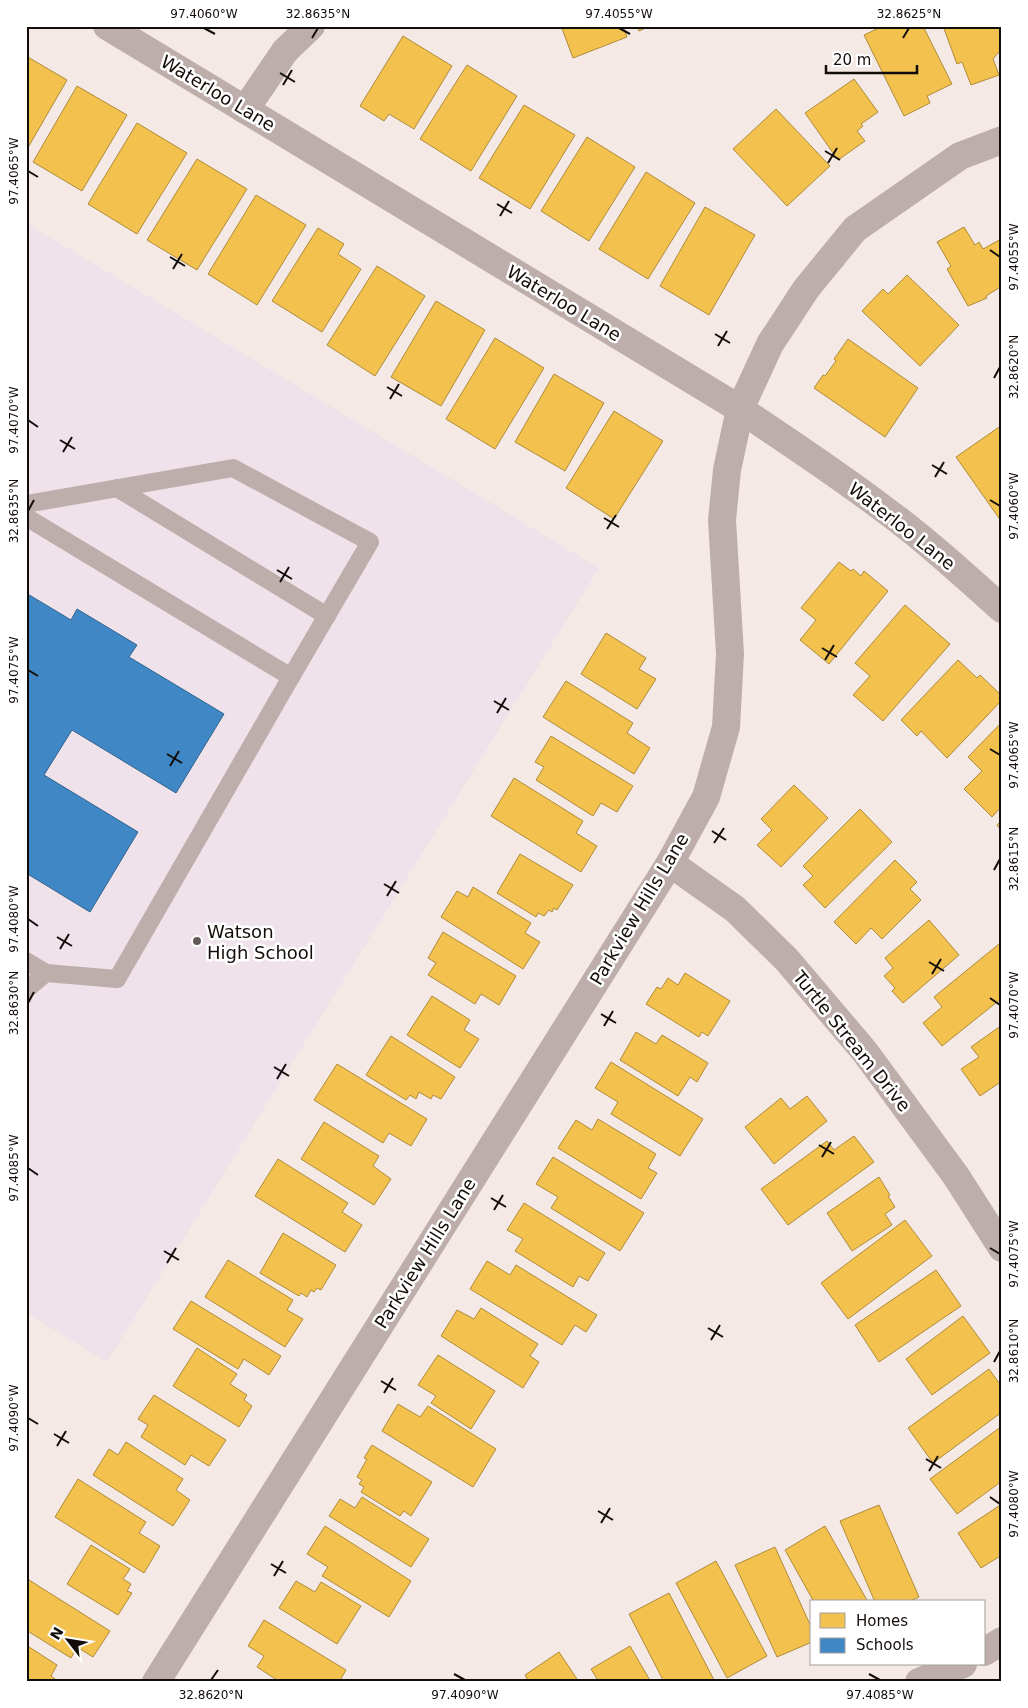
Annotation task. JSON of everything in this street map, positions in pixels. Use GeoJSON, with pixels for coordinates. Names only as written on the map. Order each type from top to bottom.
{"type":"FeatureCollection","features":[{"type":"Feature","properties":{"kind":"street","name":"Waterloo Lane"},"geometry":{"type":"LineString","coordinates":[[107,26],[740,409],[886,510],[937,551],[1002,608]]}},
{"type":"Feature","properties":{"kind":"street"},"geometry":{"type":"LineString","coordinates":[[245,110],[285,51],[310,26]]}},
{"type":"Feature","properties":{"kind":"street","name":"Parkview Hills Lane"},"geometry":{"type":"LineString","coordinates":[[156,1682],[670,862],[706,797],[726,727],[730,654],[722,520],[727,470],[740,409],[770,344],[806,289],[855,229],[960,156],[1002,140]]}},
{"type":"Feature","properties":{"kind":"street","name":"Turtle Stream Drive"},"geometry":{"type":"LineString","coordinates":[[670,862],[735,909],[787,960],[864,1052],[956,1176],[1002,1248]]}},
{"type":"Feature","properties":{"kind":"street"},"geometry":{"type":"LineString","coordinates":[[986,1651],[1002,1642]]}},
{"type":"Feature","properties":{"kind":"street"},"geometry":{"type":"LineString","coordinates":[[919,1682],[958,1666]]}},
{"type":"Feature","properties":{"kind":"street"},"geometry":{"type":"LineString","coordinates":[[972,1666],[978,1682]]}},
{"type":"Feature","properties":{"kind":"lane"},"geometry":{"type":"LineString","coordinates":[[26,504],[233,468],[370,542],[118,979],[46,973],[26,961]]}},
{"type":"Feature","properties":{"kind":"lane"},"geometry":{"type":"LineString","coordinates":[[118,488],[326,616]]}},
{"type":"Feature","properties":{"kind":"lane"},"geometry":{"type":"LineString","coordinates":[[26,517],[291,677]]}},
{"type":"Feature","properties":{"kind":"lane"},"geometry":{"type":"LineString","coordinates":[[26,990],[46,973]]}},
{"type":"Feature","properties":{"kind":"shaded area","name":"Watson High School"},"geometry":{"type":"Polygon","coordinates":[[[26,223],[599,568],[107,1362],[26,1313],[26,223]]]}},
{"type":"Feature","properties":{"kind":"building: Homes"},"geometry":{"type":"Polygon","coordinates":[[[561,26],[623,26],[627,37],[573,58],[561,26]]]}},
{"type":"Feature","properties":{"kind":"building: Homes"},"geometry":{"type":"Polygon","coordinates":[[[637,26],[650,26],[639,31],[637,26]]]}},
{"type":"Feature","properties":{"kind":"building: Homes"},"geometry":{"type":"Polygon","coordinates":[[[883,26],[923,26],[952,84],[927,96],[930,103],[904,116],[864,35],[883,26]]]}},
{"type":"Feature","properties":{"kind":"building: Homes"},"geometry":{"type":"Polygon","coordinates":[[[943,26],[1002,26],[1002,52],[998,53],[993,59],[999,75],[971,85],[962,62],[957,64],[943,26]]]}},
{"type":"Feature","properties":{"kind":"building: Homes"},"geometry":{"type":"Polygon","coordinates":[[[403,36],[452,66],[414,129],[389,114],[384,121],[360,106],[403,36]]]}},
{"type":"Feature","properties":{"kind":"building: Homes"},"geometry":{"type":"Polygon","coordinates":[[[26,56],[67,80],[26,151],[26,56]]]}},
{"type":"Feature","properties":{"kind":"building: Homes"},"geometry":{"type":"Polygon","coordinates":[[[467,65],[517,96],[471,171],[420,139],[467,65]]]}},
{"type":"Feature","properties":{"kind":"building: Homes"},"geometry":{"type":"Polygon","coordinates":[[[854,79],[878,112],[861,124],[863,126],[857,131],[865,141],[838,160],[805,113],[854,79]]]}},
{"type":"Feature","properties":{"kind":"building: Homes"},"geometry":{"type":"Polygon","coordinates":[[[77,86],[127,115],[82,191],[33,162],[77,86]]]}},
{"type":"Feature","properties":{"kind":"building: Homes"},"geometry":{"type":"Polygon","coordinates":[[[524,105],[575,135],[530,209],[479,178],[524,105]]]}},
{"type":"Feature","properties":{"kind":"building: Homes"},"geometry":{"type":"Polygon","coordinates":[[[776,109],[830,166],[787,206],[733,149],[776,109]]]}},
{"type":"Feature","properties":{"kind":"building: Homes"},"geometry":{"type":"Polygon","coordinates":[[[137,123],[187,153],[137,234],[88,204],[137,123]]]}},
{"type":"Feature","properties":{"kind":"building: Homes"},"geometry":{"type":"Polygon","coordinates":[[[587,137],[635,167],[589,241],[541,211],[587,137]]]}},
{"type":"Feature","properties":{"kind":"building: Homes"},"geometry":{"type":"Polygon","coordinates":[[[197,159],[247,189],[197,270],[147,240],[197,159]]]}},
{"type":"Feature","properties":{"kind":"building: Homes"},"geometry":{"type":"Polygon","coordinates":[[[646,172],[695,203],[648,279],[599,249],[646,172]]]}},
{"type":"Feature","properties":{"kind":"building: Homes"},"geometry":{"type":"Polygon","coordinates":[[[256,195],[306,225],[257,305],[208,274],[256,195]]]}},
{"type":"Feature","properties":{"kind":"building: Homes"},"geometry":{"type":"Polygon","coordinates":[[[705,207],[755,235],[709,315],[660,286],[705,207]]]}},
{"type":"Feature","properties":{"kind":"building: Homes"},"geometry":{"type":"Polygon","coordinates":[[[964,227],[975,245],[979,242],[983,249],[1001,239],[1002,241],[1002,286],[986,296],[987,298],[968,306],[947,269],[951,266],[937,242],[964,227]]]}},
{"type":"Feature","properties":{"kind":"building: Homes"},"geometry":{"type":"Polygon","coordinates":[[[318,228],[344,244],[338,254],[361,269],[322,332],[272,301],[318,228]]]}},
{"type":"Feature","properties":{"kind":"building: Homes"},"geometry":{"type":"Polygon","coordinates":[[[377,266],[425,296],[375,376],[327,345],[377,266]]]}},
{"type":"Feature","properties":{"kind":"building: Homes"},"geometry":{"type":"Polygon","coordinates":[[[907,275],[959,325],[920,366],[862,311],[883,289],[888,294],[907,275]]]}},
{"type":"Feature","properties":{"kind":"building: Homes"},"geometry":{"type":"Polygon","coordinates":[[[436,301],[485,330],[441,406],[391,377],[436,301]]]}},
{"type":"Feature","properties":{"kind":"building: Homes"},"geometry":{"type":"Polygon","coordinates":[[[495,338],[544,368],[495,449],[446,419],[495,338]]]}},
{"type":"Feature","properties":{"kind":"building: Homes"},"geometry":{"type":"Polygon","coordinates":[[[848,339],[918,388],[885,437],[814,388],[836,361],[834,359],[848,339]]]}},
{"type":"Feature","properties":{"kind":"building: Homes"},"geometry":{"type":"Polygon","coordinates":[[[554,374],[604,403],[565,471],[515,442],[554,374]]]}},
{"type":"Feature","properties":{"kind":"building: Homes"},"geometry":{"type":"Polygon","coordinates":[[[614,411],[663,441],[614,519],[566,488],[614,411]]]}},
{"type":"Feature","properties":{"kind":"building: Homes"},"geometry":{"type":"Polygon","coordinates":[[[1002,425],[1002,521],[1001,521],[956,457],[1002,425]]]}},
{"type":"Feature","properties":{"kind":"building: Homes"},"geometry":{"type":"Polygon","coordinates":[[[839,562],[851,571],[853,569],[861,576],[864,571],[888,591],[829,664],[800,640],[816,620],[801,608],[839,562]]]}},
{"type":"Feature","properties":{"kind":"building: Homes"},"geometry":{"type":"Polygon","coordinates":[[[905,605],[950,644],[883,721],[853,695],[870,676],[855,663],[905,605]]]}},
{"type":"Feature","properties":{"kind":"building: Homes"},"geometry":{"type":"Polygon","coordinates":[[[606,633],[646,658],[639,669],[656,679],[637,709],[581,674],[606,633]]]}},
{"type":"Feature","properties":{"kind":"building: Homes"},"geometry":{"type":"Polygon","coordinates":[[[958,660],[977,678],[980,675],[1002,696],[1002,700],[947,758],[921,731],[917,736],[901,720],[958,660]]]}},
{"type":"Feature","properties":{"kind":"building: Homes"},"geometry":{"type":"Polygon","coordinates":[[[566,681],[633,723],[627,733],[650,748],[634,774],[543,717],[566,681]]]}},
{"type":"Feature","properties":{"kind":"building: Homes"},"geometry":{"type":"Polygon","coordinates":[[[1002,722],[1002,806],[992,817],[964,789],[982,771],[968,757],[1002,722]]]}},
{"type":"Feature","properties":{"kind":"building: Homes"},"geometry":{"type":"Polygon","coordinates":[[[551,736],[633,786],[617,812],[601,803],[593,816],[536,780],[544,767],[535,762],[551,736]]]}},
{"type":"Feature","properties":{"kind":"building: Homes"},"geometry":{"type":"Polygon","coordinates":[[[514,778],[583,821],[576,833],[597,846],[581,872],[491,816],[514,778]]]}},
{"type":"Feature","properties":{"kind":"building: Homes"},"geometry":{"type":"Polygon","coordinates":[[[794,785],[828,818],[781,867],[757,845],[772,830],[761,819],[794,785]]]}},
{"type":"Feature","properties":{"kind":"building: Homes"},"geometry":{"type":"Polygon","coordinates":[[[860,809],[892,842],[825,908],[803,885],[813,876],[803,866],[860,809]]]}},
{"type":"Feature","properties":{"kind":"building: Homes"},"geometry":{"type":"Polygon","coordinates":[[[1002,820],[1002,831],[997,825],[1002,820]]]}},
{"type":"Feature","properties":{"kind":"building: Homes"},"geometry":{"type":"Polygon","coordinates":[[[520,854],[573,885],[557,910],[554,908],[552,912],[549,910],[544,916],[538,913],[536,917],[497,893],[520,854]]]}},
{"type":"Feature","properties":{"kind":"building: Homes"},"geometry":{"type":"Polygon","coordinates":[[[895,860],[917,882],[910,889],[921,900],[882,939],[871,928],[856,944],[834,922],[895,860]]]}},
{"type":"Feature","properties":{"kind":"building: Homes"},"geometry":{"type":"Polygon","coordinates":[[[473,887],[531,923],[525,933],[540,942],[523,969],[441,917],[457,891],[468,897],[473,887]]]}},
{"type":"Feature","properties":{"kind":"building: Homes"},"geometry":{"type":"Polygon","coordinates":[[[929,920],[959,955],[903,1003],[892,991],[895,988],[884,976],[893,968],[885,958],[929,920]]]}},
{"type":"Feature","properties":{"kind":"building: Homes"},"geometry":{"type":"Polygon","coordinates":[[[443,932],[516,976],[499,1005],[481,994],[475,1004],[428,975],[436,963],[428,958],[443,932]]]}},
{"type":"Feature","properties":{"kind":"building: Homes"},"geometry":{"type":"Polygon","coordinates":[[[999,944],[1002,947],[1002,998],[942,1046],[923,1023],[942,1007],[934,997],[999,944]]]}},
{"type":"Feature","properties":{"kind":"building: Homes"},"geometry":{"type":"Polygon","coordinates":[[[685,973],[730,1001],[708,1036],[702,1032],[699,1037],[646,1004],[657,987],[661,989],[668,978],[678,985],[685,973]]]}},
{"type":"Feature","properties":{"kind":"building: Homes"},"geometry":{"type":"Polygon","coordinates":[[[432,996],[470,1020],[464,1030],[479,1039],[460,1068],[407,1035],[432,996]]]}},
{"type":"Feature","properties":{"kind":"building: Homes"},"geometry":{"type":"Polygon","coordinates":[[[1002,1025],[1002,1081],[980,1096],[961,1069],[979,1057],[971,1047],[1002,1025]]]}},
{"type":"Feature","properties":{"kind":"building: Homes"},"geometry":{"type":"Polygon","coordinates":[[[636,1032],[656,1044],[662,1035],[708,1063],[697,1082],[690,1077],[678,1096],[620,1060],[636,1032]]]}},
{"type":"Feature","properties":{"kind":"building: Homes"},"geometry":{"type":"Polygon","coordinates":[[[391,1036],[455,1077],[441,1099],[433,1095],[431,1099],[419,1092],[416,1099],[410,1095],[406,1100],[366,1075],[391,1036]]]}},
{"type":"Feature","properties":{"kind":"building: Homes"},"geometry":{"type":"Polygon","coordinates":[[[611,1062],[703,1119],[680,1156],[611,1114],[618,1102],[595,1088],[611,1062]]]}},
{"type":"Feature","properties":{"kind":"building: Homes"},"geometry":{"type":"Polygon","coordinates":[[[337,1064],[427,1119],[411,1146],[389,1133],[383,1143],[314,1100],[337,1064]]]}},
{"type":"Feature","properties":{"kind":"building: Homes"},"geometry":{"type":"Polygon","coordinates":[[[807,1096],[827,1121],[774,1164],[745,1127],[781,1098],[790,1109],[807,1096]]]}},
{"type":"Feature","properties":{"kind":"building: Homes"},"geometry":{"type":"Polygon","coordinates":[[[598,1119],[656,1154],[648,1168],[657,1173],[641,1199],[558,1148],[576,1120],[592,1130],[598,1119]]]}},
{"type":"Feature","properties":{"kind":"building: Homes"},"geometry":{"type":"Polygon","coordinates":[[[324,1122],[379,1156],[373,1166],[391,1179],[374,1205],[301,1159],[324,1122]]]}},
{"type":"Feature","properties":{"kind":"building: Homes"},"geometry":{"type":"Polygon","coordinates":[[[854,1136],[874,1162],[788,1225],[761,1189],[827,1141],[834,1150],[854,1136]]]}},
{"type":"Feature","properties":{"kind":"building: Homes"},"geometry":{"type":"Polygon","coordinates":[[[553,1157],[644,1213],[620,1251],[551,1208],[558,1197],[536,1184],[553,1157]]]}},
{"type":"Feature","properties":{"kind":"building: Homes"},"geometry":{"type":"Polygon","coordinates":[[[278,1159],[348,1203],[342,1212],[362,1225],[345,1252],[255,1196],[278,1159]]]}},
{"type":"Feature","properties":{"kind":"building: Homes"},"geometry":{"type":"Polygon","coordinates":[[[879,1177],[895,1207],[885,1214],[892,1225],[852,1251],[827,1213],[879,1177]]]}},
{"type":"Feature","properties":{"kind":"building: Homes"},"geometry":{"type":"Polygon","coordinates":[[[524,1203],[605,1253],[588,1281],[579,1276],[573,1287],[515,1251],[523,1239],[507,1230],[524,1203]]]}},
{"type":"Feature","properties":{"kind":"building: Homes"},"geometry":{"type":"Polygon","coordinates":[[[905,1220],[932,1256],[848,1319],[821,1283],[905,1220]]]}},
{"type":"Feature","properties":{"kind":"building: Homes"},"geometry":{"type":"Polygon","coordinates":[[[283,1233],[336,1265],[321,1290],[317,1288],[314,1292],[311,1290],[307,1297],[301,1293],[299,1296],[260,1273],[283,1233]]]}},
{"type":"Feature","properties":{"kind":"building: Homes"},"geometry":{"type":"Polygon","coordinates":[[[228,1260],[293,1300],[287,1310],[303,1319],[285,1347],[205,1297],[228,1260]]]}},
{"type":"Feature","properties":{"kind":"building: Homes"},"geometry":{"type":"Polygon","coordinates":[[[487,1261],[510,1275],[516,1265],[597,1315],[586,1332],[575,1325],[562,1345],[470,1289],[487,1261]]]}},
{"type":"Feature","properties":{"kind":"building: Homes"},"geometry":{"type":"Polygon","coordinates":[[[936,1270],[961,1306],[879,1362],[855,1325],[936,1270]]]}},
{"type":"Feature","properties":{"kind":"building: Homes"},"geometry":{"type":"Polygon","coordinates":[[[191,1301],[281,1356],[269,1375],[244,1359],[238,1369],[173,1329],[191,1301]]]}},
{"type":"Feature","properties":{"kind":"building: Homes"},"geometry":{"type":"Polygon","coordinates":[[[481,1308],[538,1344],[530,1356],[539,1362],[523,1388],[441,1336],[457,1310],[474,1319],[481,1308]]]}},
{"type":"Feature","properties":{"kind":"building: Homes"},"geometry":{"type":"Polygon","coordinates":[[[963,1316],[990,1353],[932,1395],[906,1359],[963,1316]]]}},
{"type":"Feature","properties":{"kind":"building: Homes"},"geometry":{"type":"Polygon","coordinates":[[[197,1348],[237,1374],[230,1384],[247,1395],[244,1400],[252,1406],[239,1427],[173,1386],[197,1348]]]}},
{"type":"Feature","properties":{"kind":"building: Homes"},"geometry":{"type":"Polygon","coordinates":[[[438,1355],[495,1391],[471,1429],[431,1403],[436,1396],[418,1385],[438,1355]]]}},
{"type":"Feature","properties":{"kind":"building: Homes"},"geometry":{"type":"Polygon","coordinates":[[[989,1369],[1002,1387],[1002,1412],[933,1463],[908,1428],[989,1369]]]}},
{"type":"Feature","properties":{"kind":"building: Homes"},"geometry":{"type":"Polygon","coordinates":[[[154,1395],[226,1440],[209,1466],[191,1455],[185,1465],[141,1437],[148,1425],[138,1419],[154,1395]]]}},
{"type":"Feature","properties":{"kind":"building: Homes"},"geometry":{"type":"Polygon","coordinates":[[[398,1404],[420,1417],[428,1406],[496,1449],[473,1487],[382,1431],[398,1404]]]}},
{"type":"Feature","properties":{"kind":"building: Homes"},"geometry":{"type":"Polygon","coordinates":[[[1002,1426],[1002,1481],[957,1514],[930,1479],[1002,1426]]]}},
{"type":"Feature","properties":{"kind":"building: Homes"},"geometry":{"type":"Polygon","coordinates":[[[126,1442],[183,1479],[176,1490],[190,1500],[173,1526],[93,1475],[109,1449],[118,1455],[126,1442]]]}},
{"type":"Feature","properties":{"kind":"building: Homes"},"geometry":{"type":"Polygon","coordinates":[[[372,1445],[432,1482],[411,1516],[404,1511],[400,1516],[361,1492],[364,1487],[359,1484],[362,1480],[357,1477],[367,1459],[364,1458],[372,1445]]]}},
{"type":"Feature","properties":{"kind":"building: Homes"},"geometry":{"type":"Polygon","coordinates":[[[78,1479],[146,1522],[139,1533],[160,1546],[144,1573],[55,1517],[78,1479]]]}},
{"type":"Feature","properties":{"kind":"building: Homes"},"geometry":{"type":"Polygon","coordinates":[[[362,1497],[429,1539],[411,1567],[329,1516],[340,1499],[355,1508],[362,1497]]]}},
{"type":"Feature","properties":{"kind":"building: Homes"},"geometry":{"type":"Polygon","coordinates":[[[1002,1504],[1002,1555],[981,1568],[958,1533],[1002,1504]]]}},
{"type":"Feature","properties":{"kind":"building: Homes"},"geometry":{"type":"Polygon","coordinates":[[[879,1505],[919,1597],[912,1600],[874,1600],[840,1521],[879,1505]]]}},
{"type":"Feature","properties":{"kind":"building: Homes"},"geometry":{"type":"Polygon","coordinates":[[[325,1526],[411,1581],[389,1617],[322,1576],[328,1567],[307,1554],[325,1526]]]}},
{"type":"Feature","properties":{"kind":"building: Homes"},"geometry":{"type":"Polygon","coordinates":[[[825,1526],[867,1600],[813,1600],[785,1550],[825,1526]]]}},
{"type":"Feature","properties":{"kind":"building: Homes"},"geometry":{"type":"Polygon","coordinates":[[[91,1545],[130,1569],[123,1579],[131,1584],[127,1591],[132,1593],[118,1615],[67,1584],[91,1545]]]}},
{"type":"Feature","properties":{"kind":"building: Homes"},"geometry":{"type":"Polygon","coordinates":[[[775,1547],[810,1625],[810,1643],[777,1657],[735,1565],[775,1547]]]}},
{"type":"Feature","properties":{"kind":"building: Homes"},"geometry":{"type":"Polygon","coordinates":[[[716,1561],[767,1656],[727,1678],[676,1583],[716,1561]]]}},
{"type":"Feature","properties":{"kind":"building: Homes"},"geometry":{"type":"Polygon","coordinates":[[[29,1580],[110,1631],[93,1657],[77,1647],[71,1658],[26,1630],[26,1584],[29,1580]]]}},
{"type":"Feature","properties":{"kind":"building: Homes"},"geometry":{"type":"Polygon","coordinates":[[[296,1581],[315,1592],[321,1582],[361,1606],[337,1644],[279,1608],[296,1581]]]}},
{"type":"Feature","properties":{"kind":"building: Homes"},"geometry":{"type":"Polygon","coordinates":[[[669,1593],[714,1680],[712,1682],[664,1682],[629,1614],[669,1593]]]}},
{"type":"Feature","properties":{"kind":"building: Homes"},"geometry":{"type":"Polygon","coordinates":[[[264,1620],[346,1670],[339,1682],[280,1682],[257,1667],[264,1656],[248,1646],[264,1620]]]}},
{"type":"Feature","properties":{"kind":"building: Homes"},"geometry":{"type":"Polygon","coordinates":[[[26,1645],[57,1665],[51,1676],[59,1682],[26,1682],[26,1645]]]}},
{"type":"Feature","properties":{"kind":"building: Homes"},"geometry":{"type":"Polygon","coordinates":[[[630,1646],[651,1682],[599,1682],[591,1669],[630,1646]]]}},
{"type":"Feature","properties":{"kind":"building: Homes"},"geometry":{"type":"Polygon","coordinates":[[[559,1652],[579,1682],[529,1682],[525,1675],[559,1652]]]}},
{"type":"Feature","properties":{"kind":"building: Schools"},"geometry":{"type":"Polygon","coordinates":[[[26,593],[71,620],[77,609],[137,645],[129,657],[224,714],[176,793],[72,730],[44,775],[138,832],[90,912],[26,873],[26,593]]]}},
{"type":"Feature","properties":{"kind":"place","name":"Watson High School"},"geometry":{"type":"Point","coordinates":[197,941]}}]}
